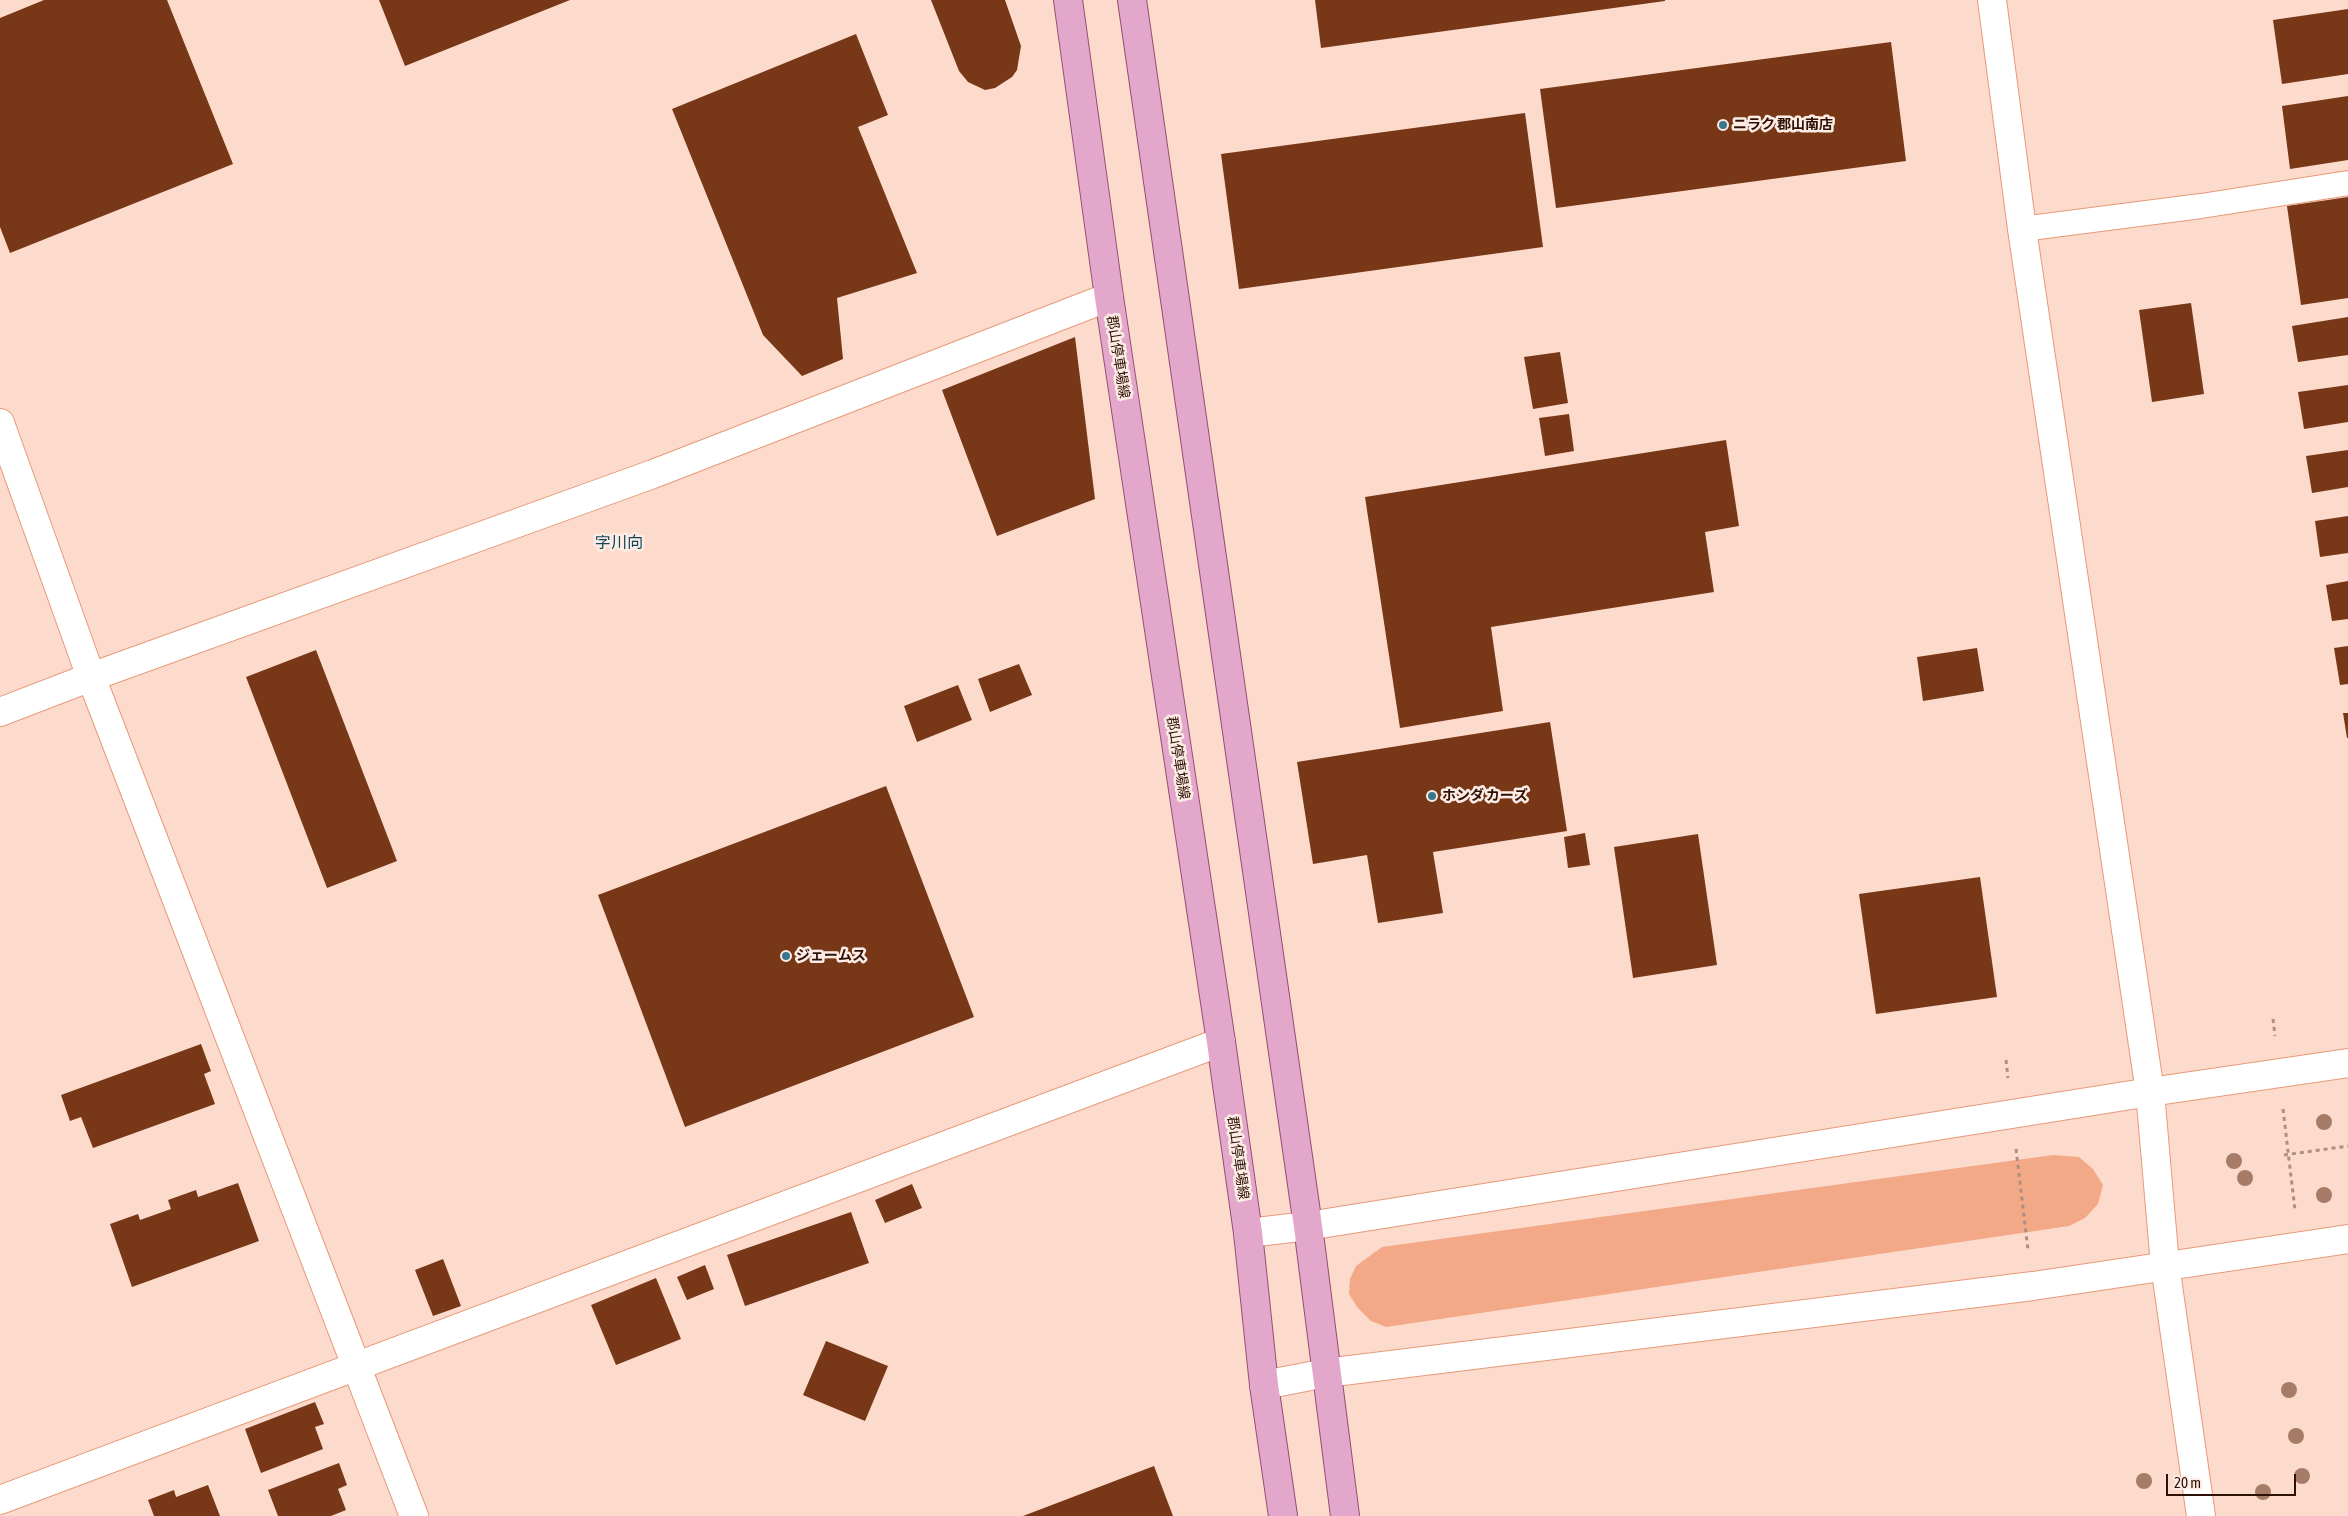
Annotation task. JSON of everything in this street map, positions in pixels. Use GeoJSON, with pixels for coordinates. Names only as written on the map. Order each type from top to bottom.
{"type":"FeatureCollection","features":[{"type":"Feature","properties":{"kind":"main road","name":"郡山停車場線"},"geometry":{"type":"LineString","coordinates":[[1068,0],[1108,297],[1222,1042],[1248,1233],[1264,1385],[1283,1516]]}},
{"type":"Feature","properties":{"kind":"main road"},"geometry":{"type":"LineString","coordinates":[[1132,0],[1308,1226],[1345,1516]]}},
{"type":"Feature","properties":{"kind":"street"},"geometry":{"type":"LineString","coordinates":[[1992,0],[2022,229],[2150,1092],[2164,1265],[2201,1516]]}},
{"type":"Feature","properties":{"kind":"street"},"geometry":{"type":"LineString","coordinates":[[0,712],[91,677],[652,474],[1108,297]]}},
{"type":"Feature","properties":{"kind":"street"},"geometry":{"type":"LineString","coordinates":[[0,423],[91,677],[414,1516]]}},
{"type":"Feature","properties":{"kind":"street"},"geometry":{"type":"LineString","coordinates":[[0,1500],[1222,1042]]}},
{"type":"Feature","properties":{"kind":"street"},"geometry":{"type":"LineString","coordinates":[[1248,1233],[1308,1226],[2150,1092],[2348,1063]]}},
{"type":"Feature","properties":{"kind":"street"},"geometry":{"type":"LineString","coordinates":[[1264,1385],[1326,1373],[2033,1286],[2348,1239]]}},
{"type":"Feature","properties":{"kind":"lane"},"geometry":{"type":"LineString","coordinates":[[2022,229],[2201,206],[2348,183]]}},
{"type":"Feature","properties":{"kind":"path"},"geometry":{"type":"LineString","coordinates":[[2273,1019],[2286,1145],[2300,1246]]}},
{"type":"Feature","properties":{"kind":"path"},"geometry":{"type":"LineString","coordinates":[[2006,1060],[2033,1286]]}},
{"type":"Feature","properties":{"kind":"path"},"geometry":{"type":"LineString","coordinates":[[2284,1155],[2348,1146]]}},
{"type":"Feature","properties":{"kind":"shaded area"},"geometry":{"type":"Polygon","coordinates":[[[2053,1155],[2079,1157],[2093,1169],[2103,1185],[2098,1204],[2085,1218],[2069,1226],[1386,1327],[1371,1321],[1357,1307],[1349,1294],[1350,1279],[1356,1266],[1382,1247],[2053,1155]]]}},
{"type":"Feature","properties":{"kind":"building"},"geometry":{"type":"Polygon","coordinates":[[[44,0],[167,0],[233,164],[10,253],[0,227],[0,18],[44,0]]]}},
{"type":"Feature","properties":{"kind":"building"},"geometry":{"type":"Polygon","coordinates":[[[379,0],[570,0],[405,66],[379,0]]]}},
{"type":"Feature","properties":{"kind":"building"},"geometry":{"type":"Polygon","coordinates":[[[931,0],[1005,0],[1021,46],[1017,70],[1012,77],[995,88],[985,90],[968,82],[959,71],[931,0]]]}},
{"type":"Feature","properties":{"kind":"building"},"geometry":{"type":"Polygon","coordinates":[[[1315,0],[1665,0],[1665,1],[1321,48],[1315,0]]]}},
{"type":"Feature","properties":{"kind":"building"},"geometry":{"type":"Polygon","coordinates":[[[2348,9],[2348,74],[2282,84],[2273,20],[2348,9]]]}},
{"type":"Feature","properties":{"kind":"building"},"geometry":{"type":"Polygon","coordinates":[[[856,34],[888,115],[858,127],[917,273],[837,298],[843,359],[802,376],[763,335],[672,109],[856,34]]]}},
{"type":"Feature","properties":{"kind":"building","name":"ニラク 郡山南店"},"geometry":{"type":"Polygon","coordinates":[[[1891,42],[1906,161],[1556,208],[1540,89],[1891,42]]]}},
{"type":"Feature","properties":{"kind":"building"},"geometry":{"type":"Polygon","coordinates":[[[2348,96],[2348,160],[2290,169],[2282,106],[2348,96]]]}},
{"type":"Feature","properties":{"kind":"building"},"geometry":{"type":"Polygon","coordinates":[[[1525,113],[1543,247],[1239,289],[1221,154],[1525,113]]]}},
{"type":"Feature","properties":{"kind":"building"},"geometry":{"type":"Polygon","coordinates":[[[2348,197],[2348,298],[2301,305],[2287,206],[2348,197]]]}},
{"type":"Feature","properties":{"kind":"building"},"geometry":{"type":"Polygon","coordinates":[[[2191,303],[2204,394],[2152,402],[2139,310],[2191,303]]]}},
{"type":"Feature","properties":{"kind":"building"},"geometry":{"type":"Polygon","coordinates":[[[2348,317],[2348,355],[2298,362],[2292,326],[2348,317]]]}},
{"type":"Feature","properties":{"kind":"building"},"geometry":{"type":"Polygon","coordinates":[[[1075,337],[1095,499],[997,536],[942,390],[1075,337]]]}},
{"type":"Feature","properties":{"kind":"building"},"geometry":{"type":"Polygon","coordinates":[[[1560,352],[1568,403],[1533,409],[1524,357],[1560,352]]]}},
{"type":"Feature","properties":{"kind":"building"},"geometry":{"type":"Polygon","coordinates":[[[2348,385],[2348,422],[2304,429],[2298,392],[2348,385]]]}},
{"type":"Feature","properties":{"kind":"building"},"geometry":{"type":"Polygon","coordinates":[[[1569,414],[1574,451],[1545,456],[1539,418],[1569,414]]]}},
{"type":"Feature","properties":{"kind":"building"},"geometry":{"type":"Polygon","coordinates":[[[1726,440],[1739,526],[1705,532],[1714,592],[1491,627],[1503,711],[1400,728],[1365,497],[1726,440]]]}},
{"type":"Feature","properties":{"kind":"building"},"geometry":{"type":"Polygon","coordinates":[[[2348,450],[2348,487],[2312,493],[2306,456],[2348,450]]]}},
{"type":"Feature","properties":{"kind":"building"},"geometry":{"type":"Polygon","coordinates":[[[2348,516],[2348,553],[2320,557],[2315,521],[2348,516]]]}},
{"type":"Feature","properties":{"kind":"building"},"geometry":{"type":"Polygon","coordinates":[[[2348,581],[2348,619],[2332,621],[2326,585],[2348,581]]]}},
{"type":"Feature","properties":{"kind":"building"},"geometry":{"type":"Polygon","coordinates":[[[2348,646],[2348,684],[2340,685],[2334,648],[2348,646]]]}},
{"type":"Feature","properties":{"kind":"building"},"geometry":{"type":"Polygon","coordinates":[[[1977,648],[1984,691],[1923,701],[1917,657],[1977,648]]]}},
{"type":"Feature","properties":{"kind":"building"},"geometry":{"type":"Polygon","coordinates":[[[316,650],[397,861],[327,888],[246,677],[316,650]]]}},
{"type":"Feature","properties":{"kind":"building"},"geometry":{"type":"Polygon","coordinates":[[[1019,664],[1032,695],[990,712],[978,679],[1019,664]]]}},
{"type":"Feature","properties":{"kind":"building"},"geometry":{"type":"Polygon","coordinates":[[[958,685],[972,720],[917,742],[904,706],[958,685]]]}},
{"type":"Feature","properties":{"kind":"building"},"geometry":{"type":"Polygon","coordinates":[[[2343,713],[2348,713],[2348,738],[2347,738],[2343,713]]]}},
{"type":"Feature","properties":{"kind":"building","name":"ホンダ カーズ"},"geometry":{"type":"Polygon","coordinates":[[[1550,722],[1567,831],[1433,852],[1443,913],[1378,923],[1367,855],[1313,864],[1297,762],[1550,722]]]}},
{"type":"Feature","properties":{"kind":"building","name":"ジェームス"},"geometry":{"type":"Polygon","coordinates":[[[886,786],[974,1017],[685,1127],[598,895],[886,786]]]}},
{"type":"Feature","properties":{"kind":"building"},"geometry":{"type":"Polygon","coordinates":[[[1585,833],[1590,865],[1568,868],[1564,837],[1585,833]]]}},
{"type":"Feature","properties":{"kind":"building"},"geometry":{"type":"Polygon","coordinates":[[[1698,834],[1717,965],[1633,978],[1614,847],[1698,834]]]}},
{"type":"Feature","properties":{"kind":"building"},"geometry":{"type":"Polygon","coordinates":[[[1980,877],[1997,997],[1876,1014],[1859,894],[1980,877]]]}},
{"type":"Feature","properties":{"kind":"building"},"geometry":{"type":"Polygon","coordinates":[[[201,1044],[211,1071],[204,1074],[215,1104],[93,1148],[81,1117],[70,1121],[61,1095],[201,1044]]]}},
{"type":"Feature","properties":{"kind":"building"},"geometry":{"type":"Polygon","coordinates":[[[238,1183],[259,1241],[132,1287],[110,1224],[138,1214],[140,1220],[171,1209],[168,1200],[196,1190],[198,1197],[238,1183]]]}},
{"type":"Feature","properties":{"kind":"building"},"geometry":{"type":"Polygon","coordinates":[[[912,1184],[922,1208],[885,1223],[875,1200],[912,1184]]]}},
{"type":"Feature","properties":{"kind":"building"},"geometry":{"type":"Polygon","coordinates":[[[851,1212],[869,1263],[745,1306],[727,1255],[851,1212]]]}},
{"type":"Feature","properties":{"kind":"building"},"geometry":{"type":"Polygon","coordinates":[[[443,1259],[461,1306],[433,1316],[415,1270],[443,1259]]]}},
{"type":"Feature","properties":{"kind":"building"},"geometry":{"type":"Polygon","coordinates":[[[705,1265],[714,1289],[687,1300],[677,1277],[705,1265]]]}},
{"type":"Feature","properties":{"kind":"building"},"geometry":{"type":"Polygon","coordinates":[[[656,1278],[681,1339],[616,1365],[591,1305],[656,1278]]]}},
{"type":"Feature","properties":{"kind":"building"},"geometry":{"type":"Polygon","coordinates":[[[826,1341],[888,1366],[865,1421],[803,1395],[826,1341]]]}},
{"type":"Feature","properties":{"kind":"building"},"geometry":{"type":"Polygon","coordinates":[[[315,1402],[324,1424],[315,1427],[323,1449],[261,1473],[245,1429],[315,1402]]]}},
{"type":"Feature","properties":{"kind":"building"},"geometry":{"type":"Polygon","coordinates":[[[339,1463],[347,1485],[338,1489],[346,1510],[331,1516],[278,1516],[268,1490],[339,1463]]]}},
{"type":"Feature","properties":{"kind":"building"},"geometry":{"type":"Polygon","coordinates":[[[1154,1466],[1173,1516],[1023,1516],[1154,1466]]]}},
{"type":"Feature","properties":{"kind":"building"},"geometry":{"type":"Polygon","coordinates":[[[208,1485],[220,1516],[154,1516],[148,1500],[174,1490],[176,1497],[208,1485]]]}},
{"type":"Feature","properties":{"kind":"place","name":"ニラク 郡山南店"},"geometry":{"type":"Point","coordinates":[1723,125]}},
{"type":"Feature","properties":{"kind":"place","name":"ホンダ カーズ"},"geometry":{"type":"Point","coordinates":[1432,796]}},
{"type":"Feature","properties":{"kind":"place","name":"ジェームス"},"geometry":{"type":"Point","coordinates":[786,956]}},
{"type":"Feature","properties":{"kind":"district","name":"字川向"},"geometry":{"type":"Point","coordinates":[619,543]}}]}
